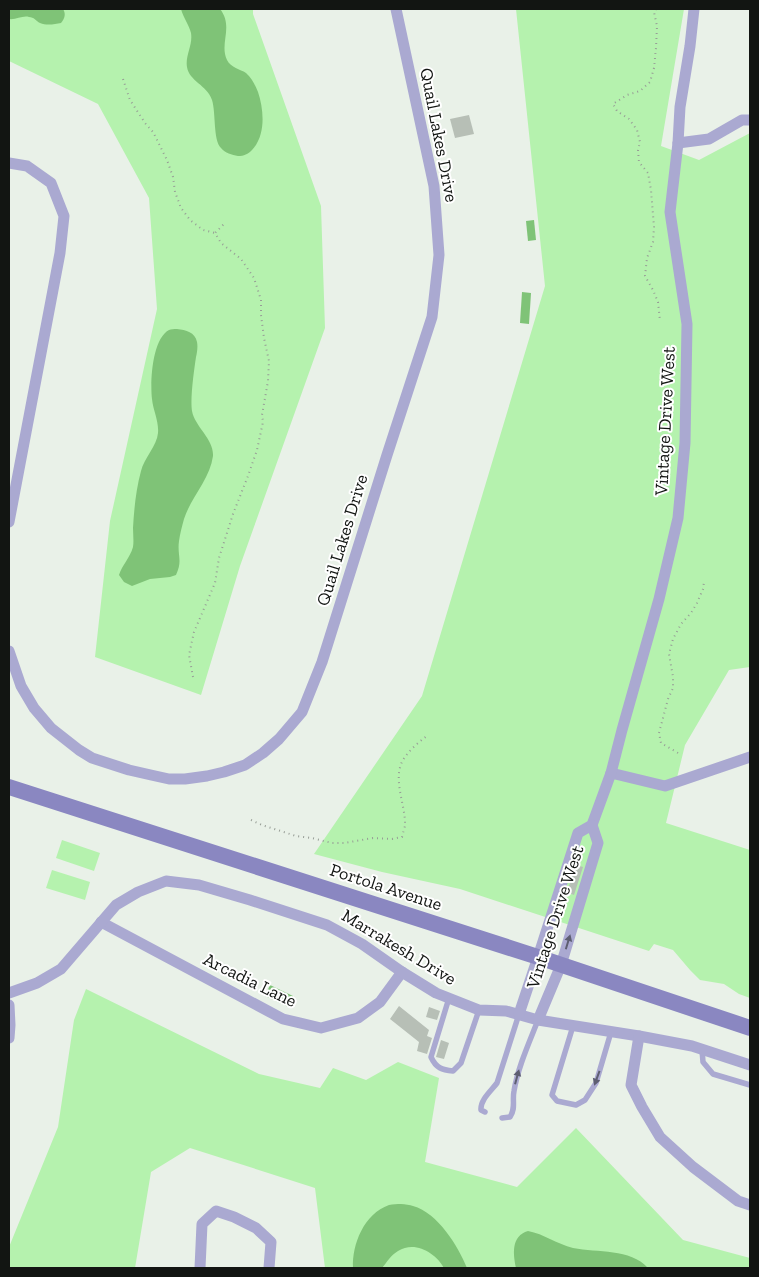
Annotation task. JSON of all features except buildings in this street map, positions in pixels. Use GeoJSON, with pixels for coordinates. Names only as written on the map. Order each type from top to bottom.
{"type":"FeatureCollection","features":[{"type":"Feature","properties":{"kind":"street","name":"Quail Lakes Drive"},"geometry":{"type":"LineString","coordinates":[[9,652],[21,686],[34,708],[50,728],[92,758],[122,768],[169,779],[200,777],[245,765],[263,753],[302,712],[322,662],[432,317],[439,255],[434,186],[396,9]]}},
{"type":"Feature","properties":{"kind":"street","name":"Vintage Drive West"},"geometry":{"type":"LineString","coordinates":[[538,1020],[561,965],[598,843],[592,825],[611,772],[657,608],[678,518],[685,443],[687,324],[670,212],[680,107],[694,9]]}},
{"type":"Feature","properties":{"kind":"street"},"geometry":{"type":"LineString","coordinates":[[678,143],[709,138],[742,120],[750,120]]}},
{"type":"Feature","properties":{"kind":"street"},"geometry":{"type":"LineString","coordinates":[[9,162],[26,166],[51,184],[64,216],[60,253],[9,522]]}},
{"type":"Feature","properties":{"kind":"street"},"geometry":{"type":"LineString","coordinates":[[611,772],[665,786],[750,756]]}},
{"type":"Feature","properties":{"kind":"street","name":"Portola Avenue"},"geometry":{"type":"LineString","coordinates":[[9,787],[538,957],[750,1028]]}},
{"type":"Feature","properties":{"kind":"street","name":"Vintage Drive West"},"geometry":{"type":"LineString","coordinates":[[519,1014],[578,833],[592,825]]}},
{"type":"Feature","properties":{"kind":"street","name":"Marrakesh Drive"},"geometry":{"type":"LineString","coordinates":[[9,993],[37,983],[61,969],[116,904],[138,892],[166,881],[199,885],[327,925],[362,944],[436,993],[479,1010],[506,1011],[538,1020],[692,1046],[750,1065]]}},
{"type":"Feature","properties":{"kind":"street","name":"Arcadia Lane"},"geometry":{"type":"LineString","coordinates":[[102,922],[283,1019],[321,1028],[358,1018],[380,1002],[402,972]]}},
{"type":"Feature","properties":{"kind":"street"},"geometry":{"type":"LineString","coordinates":[[9,1005],[9,1038]]}},
{"type":"Feature","properties":{"kind":"street"},"geometry":{"type":"LineString","coordinates":[[639,1036],[631,1085],[660,1137],[694,1167],[738,1201],[750,1205]]}},
{"type":"Feature","properties":{"kind":"street"},"geometry":{"type":"LineString","coordinates":[[200,1268],[202,1224],[216,1211],[234,1217],[256,1228],[272,1242],[269,1268]]}},
{"type":"Feature","properties":{"kind":"lane"},"geometry":{"type":"LineString","coordinates":[[450,998],[430,1057],[434,1065],[444,1070],[453,1071],[461,1063],[479,1010]]}},
{"type":"Feature","properties":{"kind":"lane"},"geometry":{"type":"LineString","coordinates":[[485,1112],[481,1110],[481,1105],[497,1083],[519,1014]]}},
{"type":"Feature","properties":{"kind":"lane"},"geometry":{"type":"LineString","coordinates":[[502,1118],[510,1117],[513,1112],[513,1093],[517,1075],[538,1020]]}},
{"type":"Feature","properties":{"kind":"lane"},"geometry":{"type":"LineString","coordinates":[[573,1026],[552,1096],[557,1100],[576,1105],[585,1100],[596,1083],[611,1032]]}},
{"type":"Feature","properties":{"kind":"lane"},"geometry":{"type":"LineString","coordinates":[[702,1050],[703,1062],[714,1074],[750,1085]]}},
{"type":"Feature","properties":{"kind":"path"},"geometry":{"type":"LineString","coordinates":[[656,9],[654,12],[657,26],[656,48],[654,68],[650,82],[640,91],[627,95],[613,104],[617,112],[629,119],[637,130],[640,142],[638,150],[639,162],[648,173],[654,226],[653,242],[647,258],[645,276],[654,290],[658,302],[660,321]]}},
{"type":"Feature","properties":{"kind":"path"},"geometry":{"type":"LineString","coordinates":[[123,79],[130,100],[153,132],[167,160],[174,192],[181,208],[190,220],[203,230],[215,233],[221,243],[241,259],[254,278],[261,300],[262,323],[269,361],[268,381],[262,415],[263,422],[257,450],[219,558],[215,583],[194,632],[189,655],[193,677]]}},
{"type":"Feature","properties":{"kind":"path"},"geometry":{"type":"LineString","coordinates":[[215,233],[224,224]]}},
{"type":"Feature","properties":{"kind":"path"},"geometry":{"type":"LineString","coordinates":[[678,753],[661,743],[659,733],[668,699],[673,688],[669,654],[673,639],[681,624],[697,603],[704,582]]}},
{"type":"Feature","properties":{"kind":"path"},"geometry":{"type":"LineString","coordinates":[[251,820],[296,836],[332,843],[402,837],[405,826],[400,788],[401,765],[404,758],[428,735]]}},
{"type":"Feature","properties":{"kind":"shaded area"},"geometry":{"type":"Polygon","coordinates":[[[9,9],[253,9],[253,14],[321,206],[325,328],[240,566],[201,695],[95,657],[110,521],[157,309],[149,198],[98,104],[9,61],[9,9]]]}},
{"type":"Feature","properties":{"kind":"shaded area"},"geometry":{"type":"Polygon","coordinates":[[[9,9],[63,9],[65,16],[61,23],[45,24],[27,17],[9,19],[9,9]]]}},
{"type":"Feature","properties":{"kind":"shaded area"},"geometry":{"type":"Polygon","coordinates":[[[181,9],[220,9],[226,22],[224,47],[227,60],[233,67],[248,75],[257,89],[262,107],[262,130],[257,144],[252,150],[242,156],[229,154],[218,144],[210,95],[188,72],[187,59],[191,33],[181,9]]]}},
{"type":"Feature","properties":{"kind":"shaded area"},"geometry":{"type":"Polygon","coordinates":[[[516,9],[684,9],[661,146],[699,160],[750,133],[750,667],[729,670],[685,745],[666,823],[750,850],[750,998],[739,994],[724,984],[700,980],[673,950],[654,944],[649,951],[460,889],[382,872],[314,854],[422,696],[545,286],[516,9]]]}},
{"type":"Feature","properties":{"kind":"shaded area"},"geometry":{"type":"Polygon","coordinates":[[[534,220],[536,240],[528,241],[526,221],[534,220]]]}},
{"type":"Feature","properties":{"kind":"shaded area"},"geometry":{"type":"Polygon","coordinates":[[[522,292],[531,293],[529,324],[520,323],[522,292]]]}},
{"type":"Feature","properties":{"kind":"shaded area"},"geometry":{"type":"Polygon","coordinates":[[[177,329],[192,334],[197,342],[192,411],[211,444],[213,456],[208,472],[184,519],[179,541],[179,562],[176,575],[150,579],[132,586],[124,582],[119,575],[133,547],[135,507],[141,471],[158,433],[158,424],[151,392],[153,362],[163,335],[169,330],[177,329]]]}},
{"type":"Feature","properties":{"kind":"shaded area"},"geometry":{"type":"Polygon","coordinates":[[[62,840],[100,853],[94,871],[56,858],[62,840]]]}},
{"type":"Feature","properties":{"kind":"shaded area"},"geometry":{"type":"Polygon","coordinates":[[[52,870],[90,882],[85,900],[46,888],[52,870]]]}},
{"type":"Feature","properties":{"kind":"shaded area"},"geometry":{"type":"Polygon","coordinates":[[[270,985],[293,996],[288,1007],[265,996],[270,985]]]}},
{"type":"Feature","properties":{"kind":"shaded area"},"geometry":{"type":"Polygon","coordinates":[[[86,989],[259,1074],[320,1088],[333,1068],[366,1080],[398,1062],[439,1078],[425,1162],[517,1187],[576,1128],[683,1240],[750,1258],[750,1268],[325,1268],[315,1188],[190,1148],[151,1172],[135,1268],[9,1268],[9,1247],[58,1127],[74,1020],[86,989]]]}},
{"type":"Feature","properties":{"kind":"shaded area"},"geometry":{"type":"Polygon","coordinates":[[[401,1204],[422,1210],[439,1223],[453,1241],[467,1268],[444,1268],[436,1257],[430,1253],[411,1247],[396,1253],[382,1268],[353,1268],[357,1240],[366,1223],[380,1209],[389,1205],[401,1204]]]}},
{"type":"Feature","properties":{"kind":"shaded area"},"geometry":{"type":"Polygon","coordinates":[[[528,1231],[573,1248],[623,1254],[641,1262],[648,1268],[516,1268],[514,1246],[522,1233],[528,1231]]]}}]}
